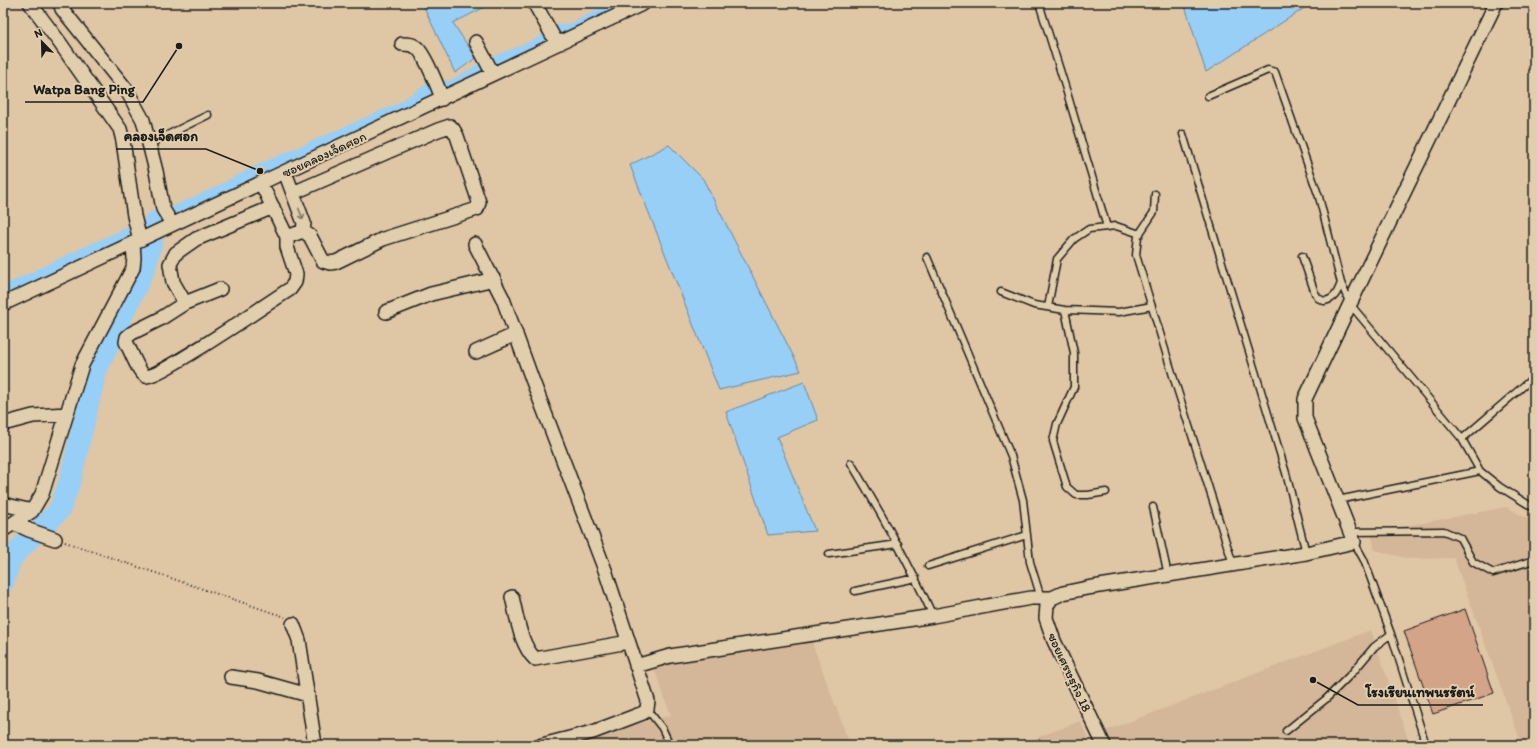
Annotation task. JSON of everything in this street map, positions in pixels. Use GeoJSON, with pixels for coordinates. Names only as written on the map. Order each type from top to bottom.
{"type":"FeatureCollection","features":[{"type":"Feature","properties":{"kind":"street"},"geometry":{"type":"LineString","coordinates":[[8,527],[32,511],[42,494],[82,365],[133,268],[137,239],[120,129],[65,49],[30,3]]}},
{"type":"Feature","properties":{"kind":"street"},"geometry":{"type":"LineString","coordinates":[[60,3],[62,9],[126,89],[143,120],[168,218]]}},
{"type":"Feature","properties":{"kind":"street"},"geometry":{"type":"LineString","coordinates":[[636,666],[670,656],[933,616],[1031,598],[1047,598],[1086,588],[1306,553],[1352,537],[1305,418],[1305,399],[1496,3]]}},
{"type":"Feature","properties":{"kind":"street","name":"ซอยคลองเจ็ดศอก"},"geometry":{"type":"LineString","coordinates":[[3,304],[137,239],[168,218],[261,183],[441,95],[490,67],[640,4]]}},
{"type":"Feature","properties":{"kind":"street"},"geometry":{"type":"LineString","coordinates":[[536,6],[543,21],[557,40]]}},
{"type":"Feature","properties":{"kind":"street"},"geometry":{"type":"LineString","coordinates":[[476,42],[490,67]]}},
{"type":"Feature","properties":{"kind":"street"},"geometry":{"type":"LineString","coordinates":[[402,44],[410,44],[418,48],[441,95]]}},
{"type":"Feature","properties":{"kind":"street"},"geometry":{"type":"LineString","coordinates":[[292,193],[450,126],[457,136],[479,202],[477,210],[383,239],[336,262],[330,263],[323,261],[310,236],[303,231]]}},
{"type":"Feature","properties":{"kind":"street"},"geometry":{"type":"LineString","coordinates":[[285,172],[304,223],[303,231]]}},
{"type":"Feature","properties":{"kind":"street"},"geometry":{"type":"LineString","coordinates":[[220,289],[184,303],[160,319],[127,337],[126,342],[141,373],[147,376],[152,375],[180,361],[290,289],[295,282],[296,274],[287,248],[286,236],[261,183]]}},
{"type":"Feature","properties":{"kind":"street"},"geometry":{"type":"LineString","coordinates":[[184,303],[173,282],[170,264],[176,253],[196,240],[273,207]]}},
{"type":"Feature","properties":{"kind":"street"},"geometry":{"type":"LineString","coordinates":[[286,236],[303,231]]}},
{"type":"Feature","properties":{"kind":"street"},"geometry":{"type":"LineString","coordinates":[[475,244],[504,299],[532,379],[606,570],[648,701],[647,709],[643,713],[568,742],[542,745]]}},
{"type":"Feature","properties":{"kind":"street"},"geometry":{"type":"LineString","coordinates":[[386,312],[431,294],[494,279]]}},
{"type":"Feature","properties":{"kind":"street"},"geometry":{"type":"LineString","coordinates":[[476,352],[516,334]]}},
{"type":"Feature","properties":{"kind":"street"},"geometry":{"type":"LineString","coordinates":[[3,424],[33,416],[67,414]]}},
{"type":"Feature","properties":{"kind":"street"},"geometry":{"type":"LineString","coordinates":[[3,504],[32,511]]}},
{"type":"Feature","properties":{"kind":"street"},"geometry":{"type":"LineString","coordinates":[[8,527],[29,530],[55,539]]}},
{"type":"Feature","properties":{"kind":"street"},"geometry":{"type":"LineString","coordinates":[[512,597],[523,639],[530,654],[535,659],[628,642]]}},
{"type":"Feature","properties":{"kind":"street","name":"ซอยเศรษฐกิจ 18"},"geometry":{"type":"LineString","coordinates":[[1047,598],[1046,618],[1054,642],[1104,745]]}},
{"type":"Feature","properties":{"kind":"street"},"geometry":{"type":"LineString","coordinates":[[293,624],[299,640],[316,745]]}},
{"type":"Feature","properties":{"kind":"street"},"geometry":{"type":"LineString","coordinates":[[231,677],[258,681],[308,694]]}},
{"type":"Feature","properties":{"kind":"lane"},"geometry":{"type":"LineString","coordinates":[[1039,3],[1107,227]]}},
{"type":"Feature","properties":{"kind":"lane"},"geometry":{"type":"LineString","coordinates":[[1208,96],[1268,70],[1275,72],[1319,197],[1342,283],[1350,304],[1462,439],[1480,471],[1500,487],[1534,508]]}},
{"type":"Feature","properties":{"kind":"lane"},"geometry":{"type":"LineString","coordinates":[[149,144],[208,115]]}},
{"type":"Feature","properties":{"kind":"lane"},"geometry":{"type":"LineString","coordinates":[[1183,134],[1283,465],[1306,553]]}},
{"type":"Feature","properties":{"kind":"lane"},"geometry":{"type":"LineString","coordinates":[[1156,194],[1154,212],[1140,234],[1136,255],[1233,564]]}},
{"type":"Feature","properties":{"kind":"lane"},"geometry":{"type":"LineString","coordinates":[[1048,307],[1057,259],[1074,239],[1089,229],[1116,226],[1140,234]]}},
{"type":"Feature","properties":{"kind":"lane"},"geometry":{"type":"LineString","coordinates":[[1302,256],[1318,298],[1324,301],[1330,300],[1336,295],[1342,283]]}},
{"type":"Feature","properties":{"kind":"lane"},"geometry":{"type":"LineString","coordinates":[[927,257],[1011,456],[1023,500],[1030,562],[1047,598]]}},
{"type":"Feature","properties":{"kind":"lane"},"geometry":{"type":"LineString","coordinates":[[1001,292],[1034,305],[1065,310],[1119,312],[1152,306]]}},
{"type":"Feature","properties":{"kind":"lane"},"geometry":{"type":"LineString","coordinates":[[1065,310],[1074,353],[1074,387],[1057,424],[1053,441],[1067,487],[1076,495],[1106,492]]}},
{"type":"Feature","properties":{"kind":"lane"},"geometry":{"type":"LineString","coordinates":[[1462,439],[1534,377]]}},
{"type":"Feature","properties":{"kind":"lane"},"geometry":{"type":"LineString","coordinates":[[851,463],[898,544],[916,578],[933,616]]}},
{"type":"Feature","properties":{"kind":"lane"},"geometry":{"type":"LineString","coordinates":[[1338,500],[1480,471]]}},
{"type":"Feature","properties":{"kind":"lane"},"geometry":{"type":"LineString","coordinates":[[1152,507],[1168,575]]}},
{"type":"Feature","properties":{"kind":"lane"},"geometry":{"type":"LineString","coordinates":[[1426,745],[1391,634],[1364,560],[1352,537],[1444,531],[1460,538],[1473,562],[1493,573],[1534,560]]}},
{"type":"Feature","properties":{"kind":"lane"},"geometry":{"type":"LineString","coordinates":[[928,566],[1027,535]]}},
{"type":"Feature","properties":{"kind":"lane"},"geometry":{"type":"LineString","coordinates":[[829,554],[898,544]]}},
{"type":"Feature","properties":{"kind":"lane"},"geometry":{"type":"LineString","coordinates":[[855,591],[916,578]]}},
{"type":"Feature","properties":{"kind":"lane"},"geometry":{"type":"LineString","coordinates":[[1286,731],[1326,698],[1353,672],[1374,647],[1391,634]]}},
{"type":"Feature","properties":{"kind":"lane"},"geometry":{"type":"LineString","coordinates":[[647,709],[662,728],[670,745]]}},
{"type":"Feature","properties":{"kind":"path"},"geometry":{"type":"LineString","coordinates":[[55,539],[277,613],[284,616],[293,624]]}},
{"type":"Feature","properties":{"kind":"shaded area"},"geometry":{"type":"Polygon","coordinates":[[[1506,507],[1534,522],[1534,745],[1522,745],[1454,558],[1410,559],[1375,550],[1371,533],[1506,507]]]}},
{"type":"Feature","properties":{"kind":"shaded area"},"geometry":{"type":"Polygon","coordinates":[[[1371,630],[1410,745],[1111,745],[1105,731],[1371,630]]]}},
{"type":"Feature","properties":{"kind":"shaded area"},"geometry":{"type":"Polygon","coordinates":[[[812,643],[850,745],[561,745],[671,715],[653,665],[812,643]]]}},
{"type":"Feature","properties":{"kind":"shaded area"},"geometry":{"type":"Polygon","coordinates":[[[1080,721],[1091,745],[1018,745],[1080,721]]]}},
{"type":"Feature","properties":{"kind":"water"},"geometry":{"type":"Polygon","coordinates":[[[422,3],[493,3],[453,23],[476,58],[455,73],[422,3]]]}},
{"type":"Feature","properties":{"kind":"water"},"geometry":{"type":"Polygon","coordinates":[[[1184,3],[1312,3],[1206,72],[1184,3]]]}},
{"type":"Feature","properties":{"kind":"water"},"geometry":{"type":"Polygon","coordinates":[[[669,145],[703,179],[801,371],[719,390],[630,165],[669,145]]]}},
{"type":"Feature","properties":{"kind":"water"},"geometry":{"type":"Polygon","coordinates":[[[804,382],[818,420],[777,437],[815,531],[768,535],[726,412],[804,382]]]}},
{"type":"Feature","properties":{"kind":"building"},"geometry":{"type":"Polygon","coordinates":[[[1465,609],[1494,693],[1433,714],[1404,631],[1465,609]]]}},
{"type":"Feature","properties":{"kind":"waterway"},"geometry":{"type":"LineString","coordinates":[[3,293],[69,261],[214,195],[260,171],[401,109],[434,87],[452,87],[489,65],[544,42],[551,33],[574,29],[624,3]]}},
{"type":"Feature","properties":{"kind":"waterway"},"geometry":{"type":"LineString","coordinates":[[3,582],[11,558],[60,509],[70,480],[96,370],[145,268],[155,222]]}},
{"type":"Feature","properties":{"kind":"place","name":"Watpa Bang Ping"},"geometry":{"type":"Point","coordinates":[179,46]}},
{"type":"Feature","properties":{"kind":"place","name":"คลองเจ็ดศอก"},"geometry":{"type":"Point","coordinates":[260,171]}},
{"type":"Feature","properties":{"kind":"place","name":"โรงเรียนเทพนรรัตน์"},"geometry":{"type":"Point","coordinates":[1313,680]}}]}
